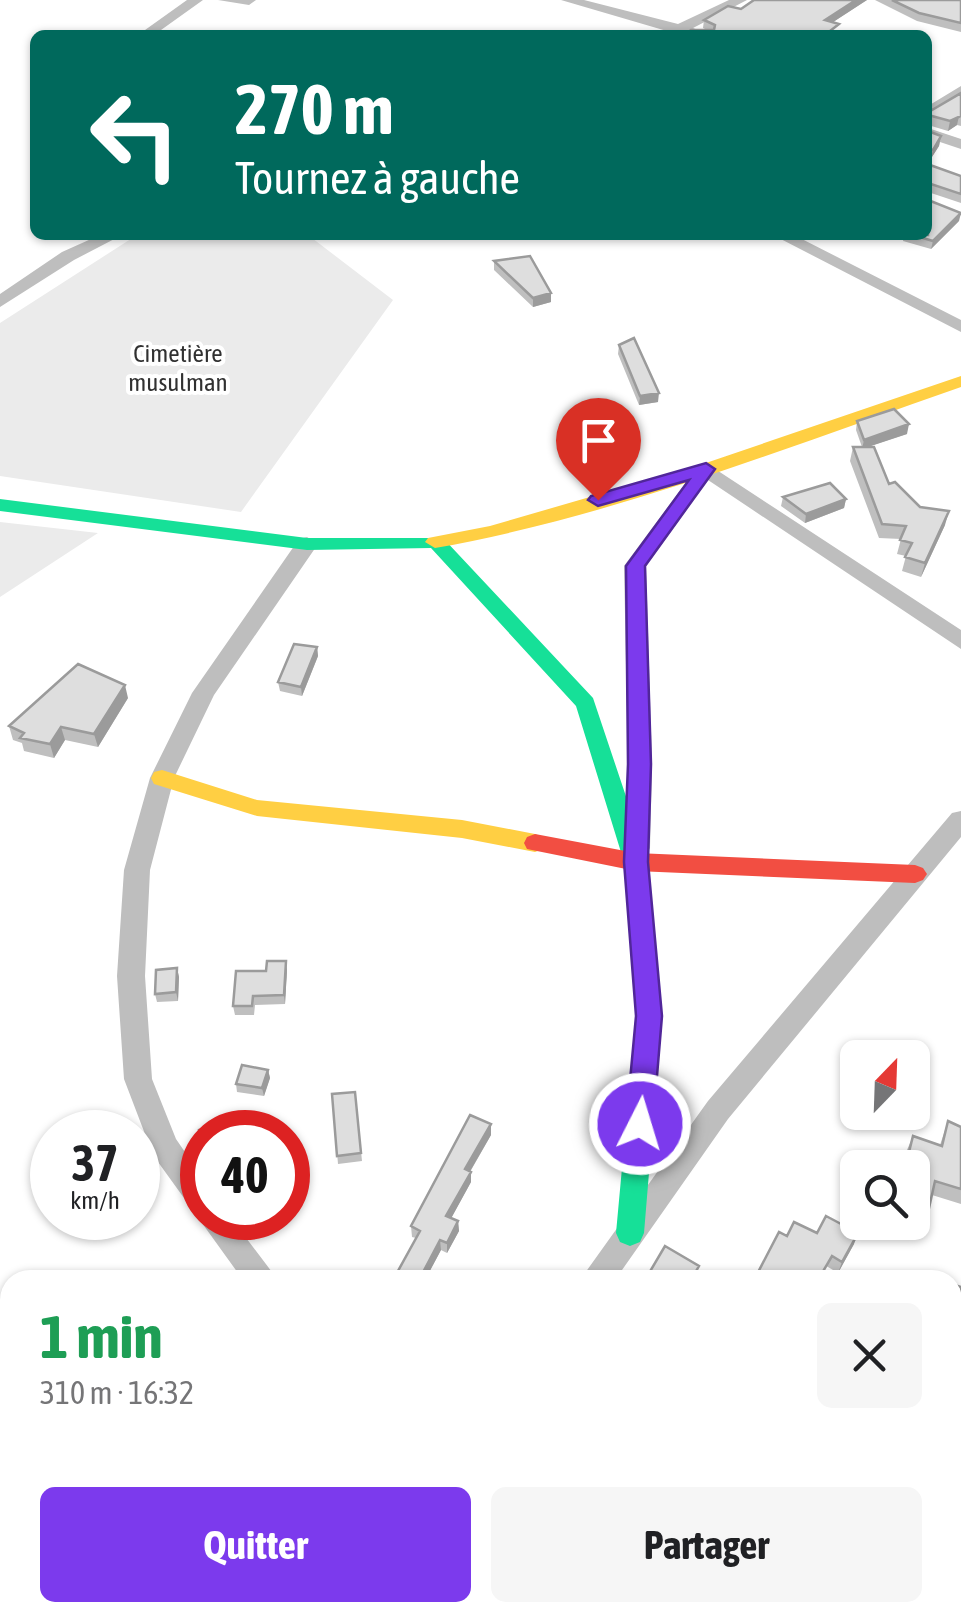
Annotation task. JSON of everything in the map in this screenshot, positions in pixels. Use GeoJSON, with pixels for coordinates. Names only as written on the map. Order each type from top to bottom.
{"type":"FeatureCollection","features":[{"type":"Feature","properties":{"kind":"street"},"geometry":{"type":"LineString","coordinates":[[152,30],[196,0]]}},
{"type":"Feature","properties":{"kind":"street"},"geometry":{"type":"LineString","coordinates":[[568,0],[667,30]]}},
{"type":"Feature","properties":{"kind":"street"},"geometry":{"type":"LineString","coordinates":[[678,30],[740,0]]}},
{"type":"Feature","properties":{"kind":"street"},"geometry":{"type":"LineString","coordinates":[[953,103],[961,90]]}},
{"type":"Feature","properties":{"kind":"street"},"geometry":{"type":"LineString","coordinates":[[932,134],[961,144]]}},
{"type":"Feature","properties":{"kind":"street"},"geometry":{"type":"LineString","coordinates":[[68,256],[82,240]]}},
{"type":"Feature","properties":{"kind":"street"},"geometry":{"type":"LineString","coordinates":[[0,302],[68,256],[103,240]]}},
{"type":"Feature","properties":{"kind":"street"},"geometry":{"type":"LineString","coordinates":[[791,240],[961,327]]}},
{"type":"Feature","properties":{"kind":"street"},"geometry":{"type":"LineString","coordinates":[[0,505],[307,544],[436,542],[492,532],[706,469],[961,381]]}},
{"type":"Feature","properties":{"kind":"street"},"geometry":{"type":"LineString","coordinates":[[706,469],[961,641]]}},
{"type":"Feature","properties":{"kind":"street"},"geometry":{"type":"LineString","coordinates":[[630,1232],[649,1016],[636,862],[640,764],[636,566],[706,469]]}},
{"type":"Feature","properties":{"kind":"street"},"geometry":{"type":"LineString","coordinates":[[436,542],[586,703],[636,862]]}},
{"type":"Feature","properties":{"kind":"street"},"geometry":{"type":"LineString","coordinates":[[180,1170],[164,1146],[138,1079],[131,976],[137,870],[162,778],[204,693],[307,544]]}},
{"type":"Feature","properties":{"kind":"street"},"geometry":{"type":"LineString","coordinates":[[162,778],[257,808],[373,823],[462,829],[636,862],[915,874]]}},
{"type":"Feature","properties":{"kind":"street"},"geometry":{"type":"LineString","coordinates":[[603,1270],[718,1110],[961,820]]}},
{"type":"Feature","properties":{"kind":"street"},"geometry":{"type":"LineString","coordinates":[[230,1240],[254,1270]]}},
{"type":"Feature","properties":{"kind":"green space","name":"Cimetière musulman"},"geometry":{"type":"Polygon","coordinates":[[[129,240],[315,240],[393,300],[241,512],[0,476],[0,323],[129,240]]]}},
{"type":"Feature","properties":{"kind":"green space"},"geometry":{"type":"Polygon","coordinates":[[[0,522],[98,533],[0,597],[0,522]]]}},
{"type":"Feature","properties":{"kind":"building"},"geometry":{"type":"Polygon","coordinates":[[[754,0],[856,0],[825,20],[839,24],[831,30],[714,30],[715,25],[704,20],[728,6],[741,9],[754,0]]]}},
{"type":"Feature","properties":{"kind":"building"},"geometry":{"type":"Polygon","coordinates":[[[892,0],[961,0],[961,23],[919,13],[892,0]]]}},
{"type":"Feature","properties":{"kind":"building"},"geometry":{"type":"Polygon","coordinates":[[[961,93],[961,116],[950,121],[932,116],[932,110],[961,93]]]}},
{"type":"Feature","properties":{"kind":"building"},"geometry":{"type":"Polygon","coordinates":[[[932,133],[941,136],[932,150],[932,133]]]}},
{"type":"Feature","properties":{"kind":"building"},"geometry":{"type":"Polygon","coordinates":[[[932,166],[961,176],[961,194],[932,184],[932,166]]]}},
{"type":"Feature","properties":{"kind":"building"},"geometry":{"type":"Polygon","coordinates":[[[932,202],[961,213],[930,240],[932,202]]]}},
{"type":"Feature","properties":{"kind":"building"},"geometry":{"type":"Polygon","coordinates":[[[530,256],[551,293],[533,298],[494,261],[530,256]]]}},
{"type":"Feature","properties":{"kind":"building"},"geometry":{"type":"Polygon","coordinates":[[[634,338],[659,393],[640,396],[619,345],[634,338]]]}},
{"type":"Feature","properties":{"kind":"building"},"geometry":{"type":"Polygon","coordinates":[[[894,409],[909,424],[864,440],[857,421],[894,409]]]}},
{"type":"Feature","properties":{"kind":"building"},"geometry":{"type":"Polygon","coordinates":[[[853,447],[874,447],[889,484],[895,482],[920,507],[949,511],[925,563],[905,557],[912,543],[900,540],[906,526],[882,524],[853,447]]]}},
{"type":"Feature","properties":{"kind":"building"},"geometry":{"type":"Polygon","coordinates":[[[830,483],[846,499],[806,514],[783,497],[830,483]]]}},
{"type":"Feature","properties":{"kind":"building"},"geometry":{"type":"Polygon","coordinates":[[[294,644],[317,647],[301,687],[278,682],[294,644]]]}},
{"type":"Feature","properties":{"kind":"building"},"geometry":{"type":"Polygon","coordinates":[[[78,664],[125,685],[94,734],[61,727],[50,744],[20,738],[24,733],[9,726],[78,664]]]}},
{"type":"Feature","properties":{"kind":"building"},"geometry":{"type":"Polygon","coordinates":[[[267,961],[286,961],[284,995],[253,996],[252,1006],[233,1006],[236,971],[266,971],[267,961]]]}},
{"type":"Feature","properties":{"kind":"building"},"geometry":{"type":"Polygon","coordinates":[[[177,968],[176,992],[155,994],[156,970],[177,968]]]}},
{"type":"Feature","properties":{"kind":"building"},"geometry":{"type":"Polygon","coordinates":[[[242,1065],[268,1070],[262,1088],[236,1084],[242,1065]]]}},
{"type":"Feature","properties":{"kind":"building"},"geometry":{"type":"Polygon","coordinates":[[[355,1092],[361,1153],[337,1156],[332,1094],[355,1092]]]}},
{"type":"Feature","properties":{"kind":"building"},"geometry":{"type":"Polygon","coordinates":[[[470,1115],[491,1124],[465,1169],[471,1172],[446,1216],[458,1221],[447,1243],[440,1240],[424,1270],[399,1270],[420,1231],[411,1226],[470,1115]]]}},
{"type":"Feature","properties":{"kind":"building"},"geometry":{"type":"Polygon","coordinates":[[[948,1121],[961,1127],[961,1189],[935,1181],[930,1204],[930,1150],[910,1150],[913,1136],[942,1146],[948,1121]]]}},
{"type":"Feature","properties":{"kind":"building"},"geometry":{"type":"Polygon","coordinates":[[[826,1216],[840,1223],[840,1240],[854,1240],[842,1262],[832,1256],[824,1270],[759,1270],[779,1232],[787,1236],[794,1222],[817,1233],[826,1216]]]}},
{"type":"Feature","properties":{"kind":"building"},"geometry":{"type":"Polygon","coordinates":[[[665,1246],[699,1266],[697,1270],[651,1270],[665,1246]]]}},
{"type":"Feature","properties":{"kind":"traffic: fast"},"geometry":{"type":"LineString","coordinates":[[0,505],[307,544],[435,542]]}},
{"type":"Feature","properties":{"kind":"traffic: fast"},"geometry":{"type":"LineString","coordinates":[[436,542],[586,703],[636,862],[649,1016],[630,1233]]}},
{"type":"Feature","properties":{"kind":"traffic: slow"},"geometry":{"type":"LineString","coordinates":[[435,542],[492,532],[706,469],[961,381]]}},
{"type":"Feature","properties":{"kind":"traffic: slow"},"geometry":{"type":"LineString","coordinates":[[162,778],[257,808],[462,829],[535,843]]}},
{"type":"Feature","properties":{"kind":"traffic: jam"},"geometry":{"type":"LineString","coordinates":[[535,843],[636,862],[915,874]]}},
{"type":"Feature","properties":{"kind":"route"},"geometry":{"type":"LineString","coordinates":[[598,500],[706,469],[636,566],[640,764],[636,862],[649,1016],[640,1124]]}}]}
